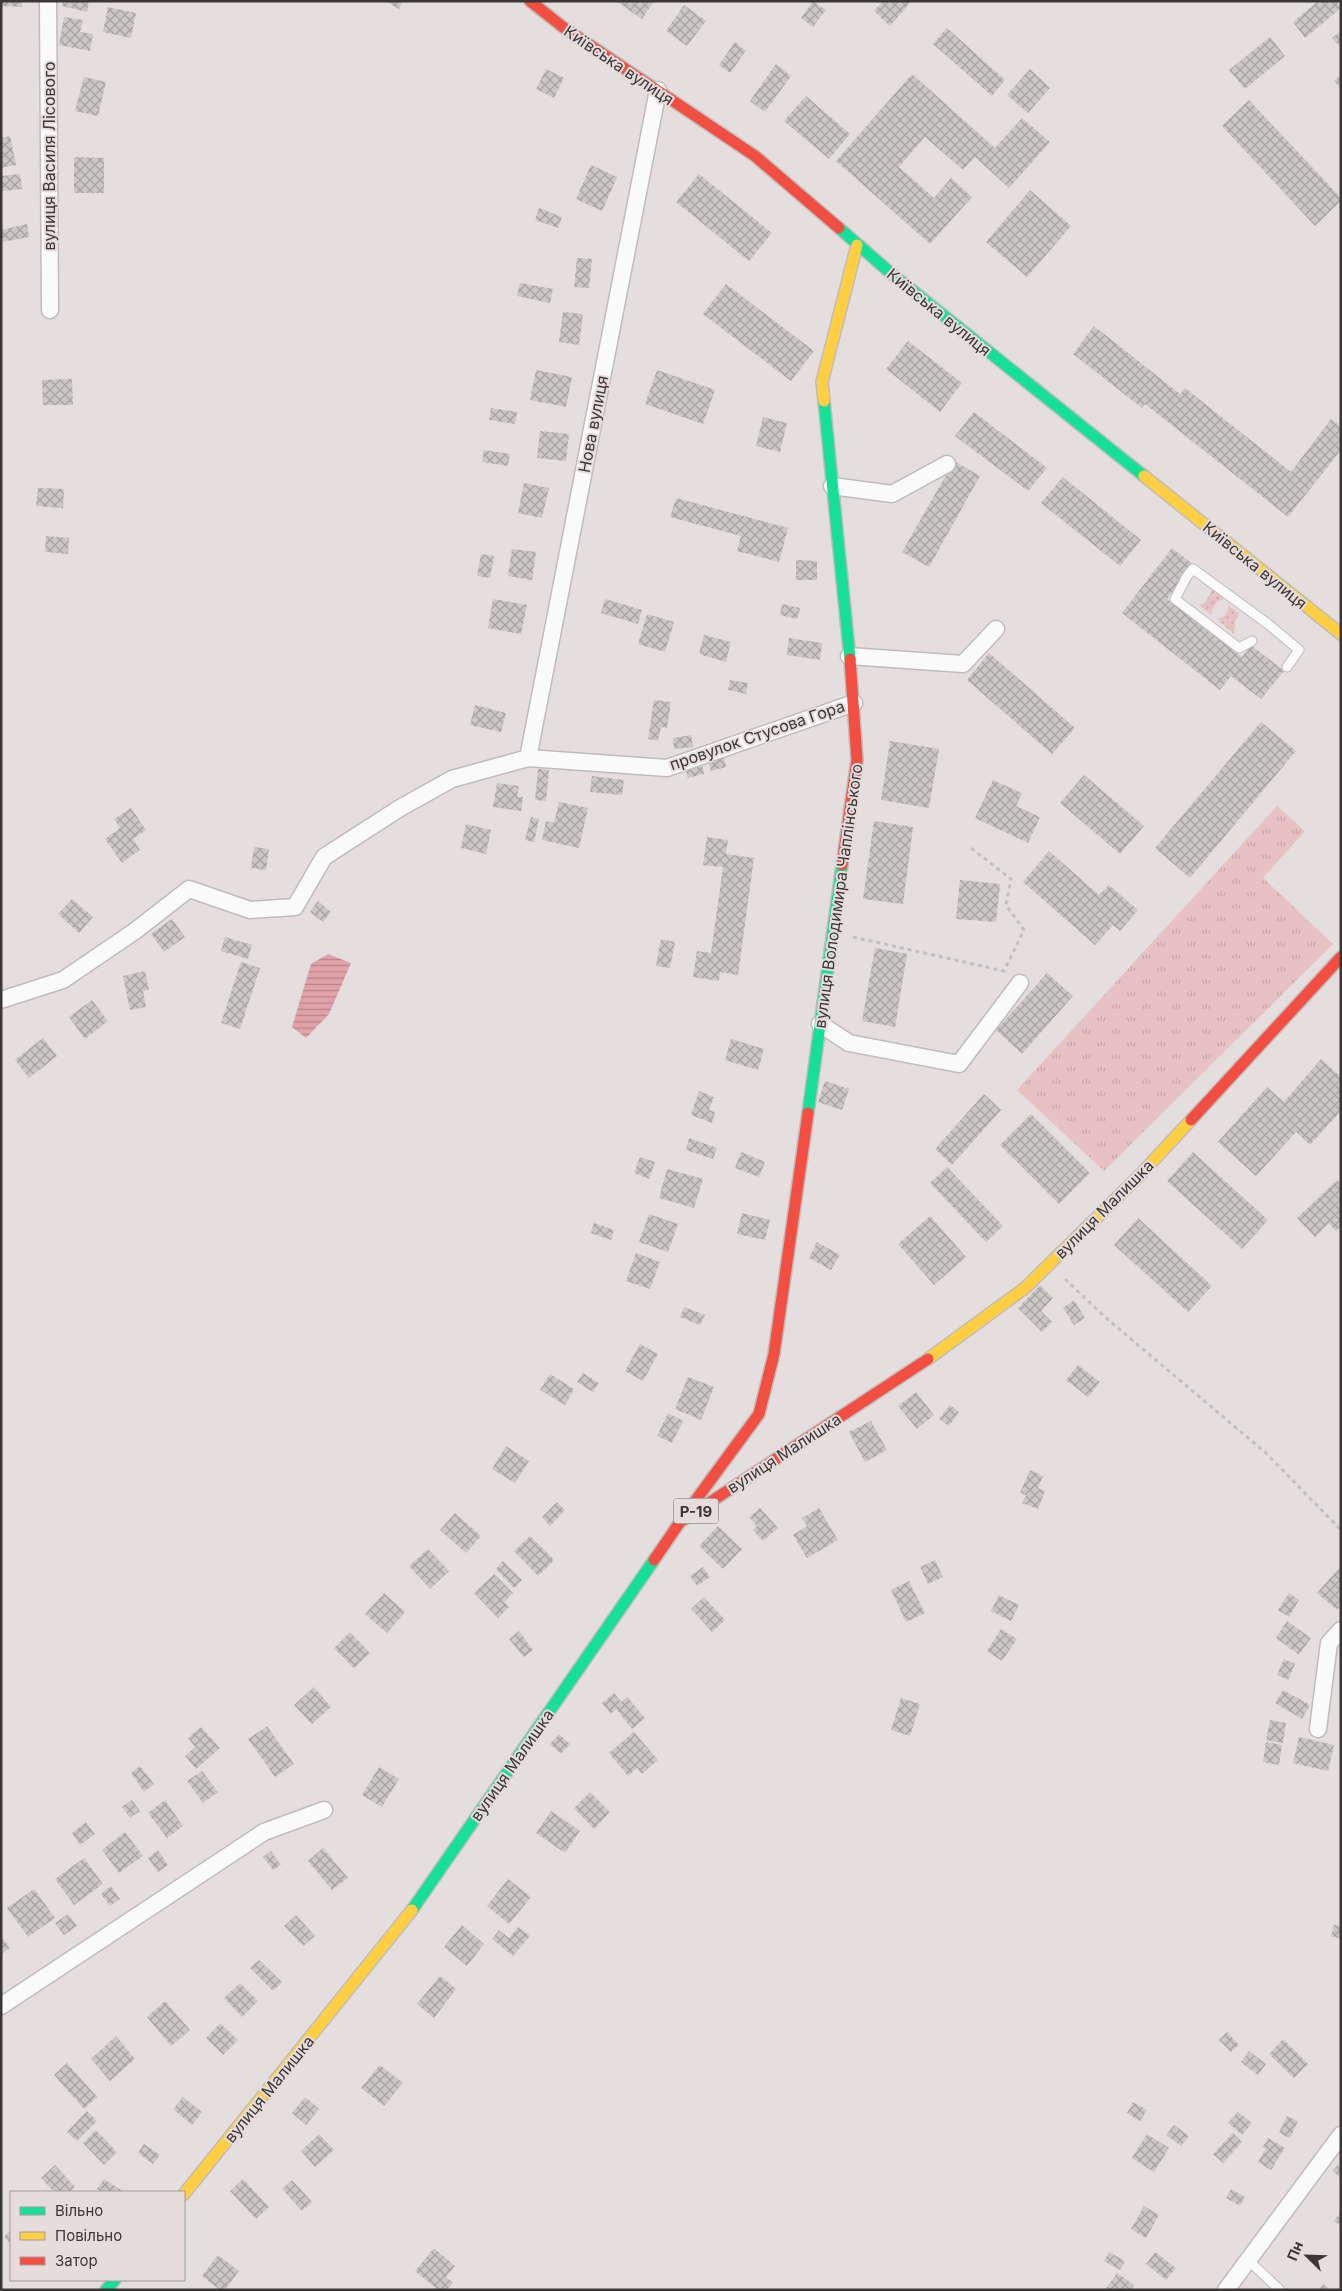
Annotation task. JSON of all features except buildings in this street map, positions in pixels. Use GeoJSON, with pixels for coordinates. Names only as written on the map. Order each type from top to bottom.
{"type":"FeatureCollection","features":[{"type":"Feature","properties":{"kind":"main road","name":"Київська вулиця"},"geometry":{"type":"LineString","coordinates":[[530,1],[563,27],[755,156],[857,245],[1341,634]]}},
{"type":"Feature","properties":{"kind":"main road","name":"вулиця Володимира Чаплінського"},"geometry":{"type":"LineString","coordinates":[[680,1522],[759,1414],[774,1354],[857,760],[854,703],[822,382],[857,245]]}},
{"type":"Feature","properties":{"kind":"main road","name":"вулиця Малишка"},"geometry":{"type":"LineString","coordinates":[[185,2193],[410,1913],[680,1522],[940,1351],[1025,1288],[1139,1176],[1341,957]]}},
{"type":"Feature","properties":{"kind":"street","name":"вулиця Василя Лісового"},"geometry":{"type":"LineString","coordinates":[[48,1],[50,310]]}},
{"type":"Feature","properties":{"kind":"street","name":"Нова вулиця"},"geometry":{"type":"LineString","coordinates":[[528,758],[658,90]]}},
{"type":"Feature","properties":{"kind":"street"},"geometry":{"type":"LineString","coordinates":[[832,486],[892,494],[947,464]]}},
{"type":"Feature","properties":{"kind":"street"},"geometry":{"type":"LineString","coordinates":[[849,656],[963,664],[996,628]]}},
{"type":"Feature","properties":{"kind":"street","name":"провулок Стусова Гора"},"geometry":{"type":"LineString","coordinates":[[1,1000],[63,980],[135,931],[188,889],[250,910],[295,907],[324,857],[400,808],[452,779],[528,758],[667,768],[854,703]]}},
{"type":"Feature","properties":{"kind":"street"},"geometry":{"type":"LineString","coordinates":[[820,1024],[849,1043],[960,1064],[1020,983]]}},
{"type":"Feature","properties":{"kind":"street"},"geometry":{"type":"LineString","coordinates":[[1318,1729],[1329,1643],[1341,1630]]}},
{"type":"Feature","properties":{"kind":"street"},"geometry":{"type":"LineString","coordinates":[[1,2006],[264,1832],[324,1810]]}},
{"type":"Feature","properties":{"kind":"street"},"geometry":{"type":"LineString","coordinates":[[1226,2290],[1341,2135]]}},
{"type":"Feature","properties":{"kind":"lane"},"geometry":{"type":"LineString","coordinates":[[1252,641],[1239,648],[1175,599],[1187,576],[1193,569],[1268,624],[1299,650],[1287,667]]}},
{"type":"Feature","properties":{"kind":"lane"},"geometry":{"type":"LineString","coordinates":[[1248,2260],[1280,2290]]}},
{"type":"Feature","properties":{"kind":"path"},"geometry":{"type":"LineString","coordinates":[[833,933],[1004,971],[1024,930],[1006,905],[1011,880],[971,848]]}},
{"type":"Feature","properties":{"kind":"path"},"geometry":{"type":"LineString","coordinates":[[1071,1272],[1065,1279],[1072,1286],[1106,1318],[1266,1454],[1341,1530]]}},
{"type":"Feature","properties":{"kind":"green space"},"geometry":{"type":"Polygon","coordinates":[[[1212,590],[1224,599],[1215,605],[1211,615],[1199,605],[1205,603],[1212,590]]]}},
{"type":"Feature","properties":{"kind":"green space"},"geometry":{"type":"Polygon","coordinates":[[[1229,606],[1239,613],[1235,622],[1234,634],[1217,619],[1225,615],[1229,606]]]}},
{"type":"Feature","properties":{"kind":"green space"},"geometry":{"type":"Polygon","coordinates":[[[1277,806],[1305,831],[1263,878],[1333,944],[1104,1171],[1017,1090],[1277,806]]]}},
{"type":"Feature","properties":{"kind":"shaded area"},"geometry":{"type":"Polygon","coordinates":[[[328,954],[351,963],[329,1014],[306,1038],[292,1027],[311,964],[328,954]]]}},
{"type":"Feature","properties":{"kind":"traffic: fast"},"geometry":{"type":"LineString","coordinates":[[839,228],[893,275],[1144,476]]}},
{"type":"Feature","properties":{"kind":"traffic: fast"},"geometry":{"type":"LineString","coordinates":[[824,401],[850,659]]}},
{"type":"Feature","properties":{"kind":"traffic: fast"},"geometry":{"type":"LineString","coordinates":[[808,1113],[842,865]]}},
{"type":"Feature","properties":{"kind":"traffic: fast"},"geometry":{"type":"LineString","coordinates":[[412,1910],[654,1560]]}},
{"type":"Feature","properties":{"kind":"traffic: fast"},"geometry":{"type":"LineString","coordinates":[[106,2290],[114,2281]]}},
{"type":"Feature","properties":{"kind":"traffic: slow"},"geometry":{"type":"LineString","coordinates":[[824,401],[822,382],[857,245]]}},
{"type":"Feature","properties":{"kind":"traffic: slow"},"geometry":{"type":"LineString","coordinates":[[1144,476],[1341,634]]}},
{"type":"Feature","properties":{"kind":"traffic: slow"},"geometry":{"type":"LineString","coordinates":[[928,1359],[1025,1288],[1139,1176],[1191,1120]]}},
{"type":"Feature","properties":{"kind":"traffic: slow"},"geometry":{"type":"LineString","coordinates":[[185,2193],[412,1910]]}},
{"type":"Feature","properties":{"kind":"traffic: jam"},"geometry":{"type":"LineString","coordinates":[[530,1],[563,27],[755,156],[839,228]]}},
{"type":"Feature","properties":{"kind":"traffic: jam"},"geometry":{"type":"LineString","coordinates":[[842,865],[857,760],[850,659]]}},
{"type":"Feature","properties":{"kind":"traffic: jam"},"geometry":{"type":"LineString","coordinates":[[1191,1120],[1341,957]]}},
{"type":"Feature","properties":{"kind":"traffic: jam"},"geometry":{"type":"LineString","coordinates":[[682,1519],[759,1414],[774,1354],[808,1113]]}},
{"type":"Feature","properties":{"kind":"traffic: jam"},"geometry":{"type":"LineString","coordinates":[[654,1560],[680,1522],[928,1359]]}}]}
